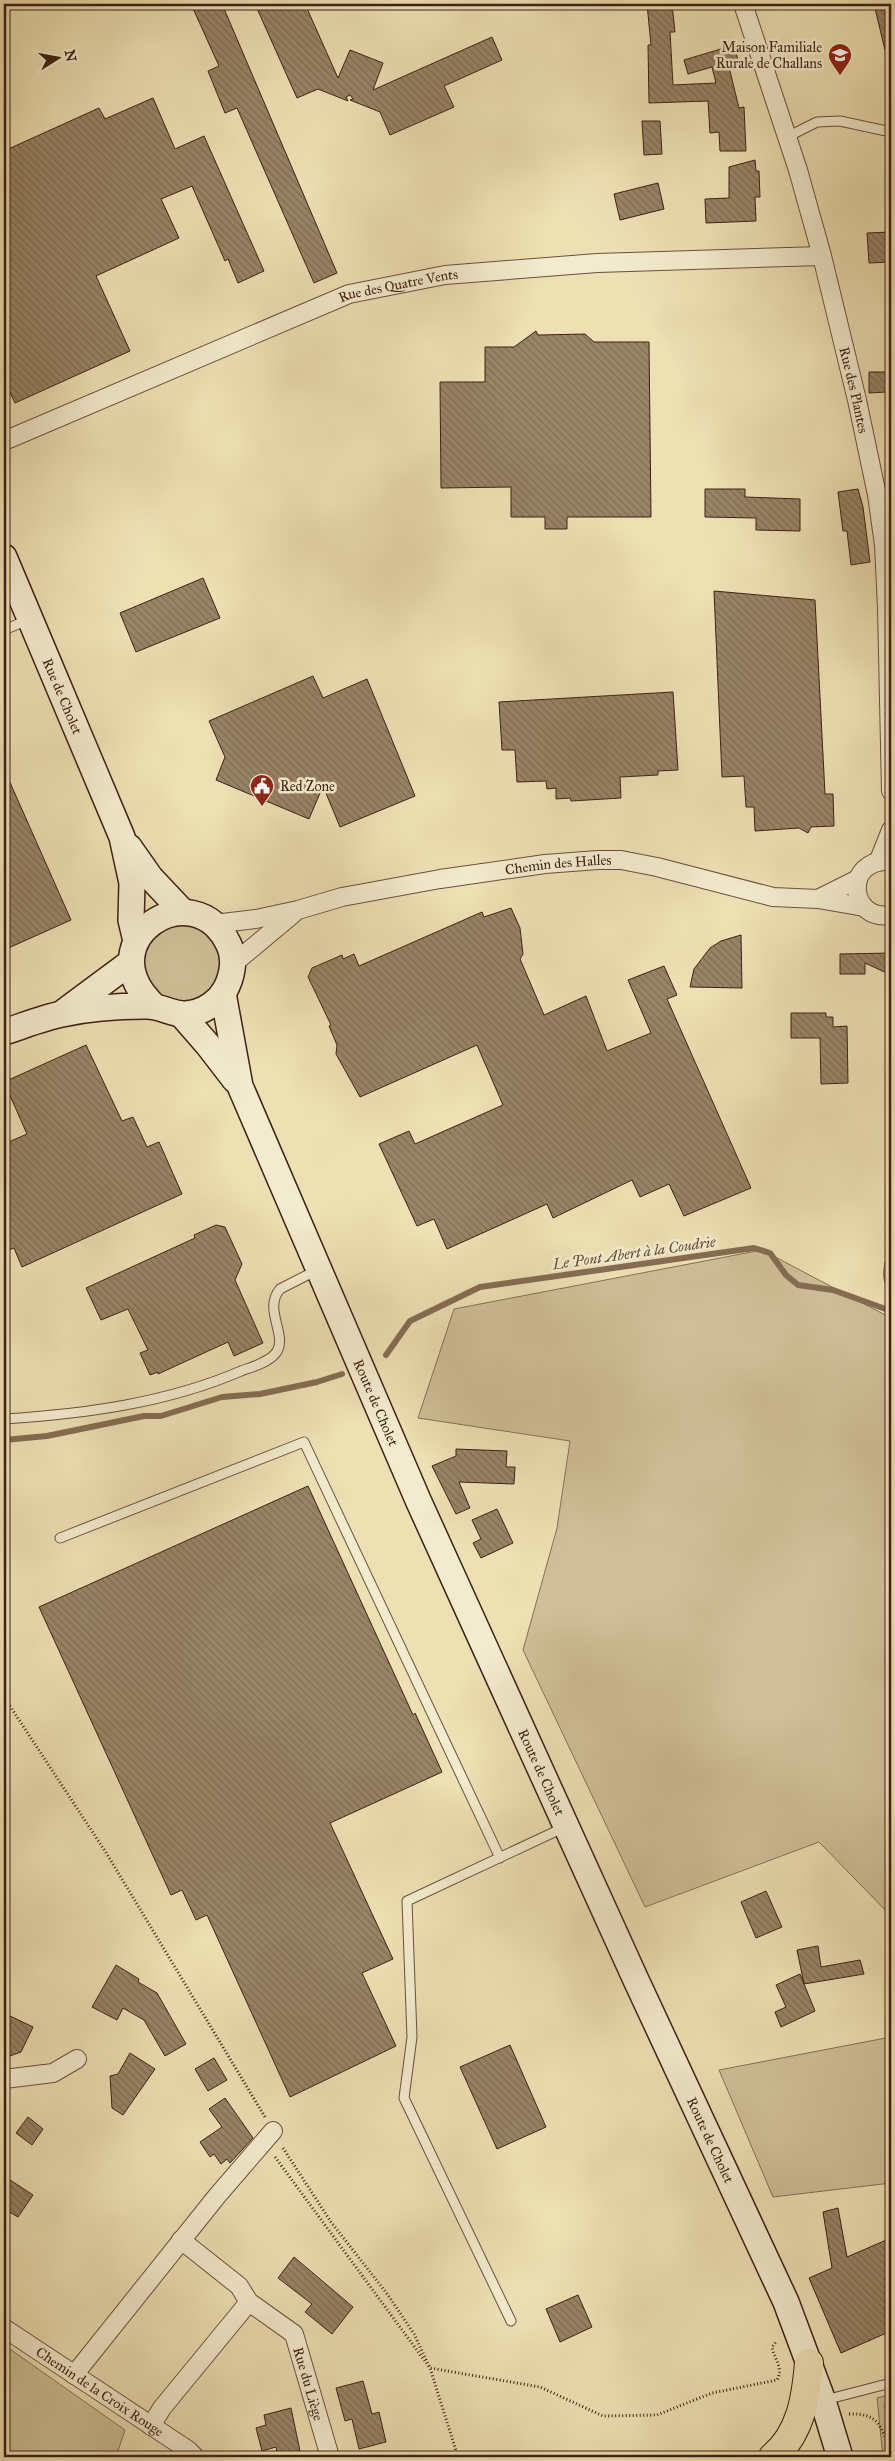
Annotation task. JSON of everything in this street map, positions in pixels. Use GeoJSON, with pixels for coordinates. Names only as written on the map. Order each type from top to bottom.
{"type":"FeatureCollection","features":[{"type":"Feature","properties":{"kind":"highway"},"geometry":{"type":"LineString","coordinates":[[773,2457],[789,2439],[798,2423],[806,2396],[809,2363]]}},
{"type":"Feature","properties":{"kind":"main road","name":"Rue de Cholet"},"geometry":{"type":"LineString","coordinates":[[4,557],[122,837],[132,883],[131,920],[133,951]]}},
{"type":"Feature","properties":{"kind":"main road","name":"Rue de Cholet"},"geometry":{"type":"LineString","coordinates":[[122,837],[150,877],[183,912]]}},
{"type":"Feature","properties":{"kind":"main road"},"geometry":{"type":"LineString","coordinates":[[60,1014],[133,951],[144,928],[155,919],[168,914],[183,912],[200,915],[214,924],[227,942],[233,964],[230,979],[223,993],[211,1005],[197,1012],[181,1014],[166,1012],[153,1005],[141,994],[133,978],[133,951]]}},
{"type":"Feature","properties":{"kind":"main road","name":"Route de Cholet"},"geometry":{"type":"LineString","coordinates":[[223,993],[240,1086],[418,1500],[747,2217],[798,2333],[826,2409],[840,2457]]}},
{"type":"Feature","properties":{"kind":"main road"},"geometry":{"type":"LineString","coordinates":[[4,1032],[60,1014],[88,1009],[153,1005]]}},
{"type":"Feature","properties":{"kind":"main road","name":"Route de Cholet"},"geometry":{"type":"LineString","coordinates":[[181,1014],[208,1044],[240,1086]]}},
{"type":"Feature","properties":{"kind":"street","name":"Rue des Plantes"},"geometry":{"type":"LineString","coordinates":[[742,4],[787,137],[822,256],[857,400],[887,546],[891,791]]}},
{"type":"Feature","properties":{"kind":"street","name":"Rue des Quatre Vents"},"geometry":{"type":"LineString","coordinates":[[4,441],[350,294],[446,275],[597,264],[822,256]]}},
{"type":"Feature","properties":{"kind":"street"},"geometry":{"type":"LineString","coordinates":[[885,861],[891,830]]}},
{"type":"Feature","properties":{"kind":"street","name":"Chemin des Halles"},"geometry":{"type":"LineString","coordinates":[[214,924],[298,910],[342,897],[440,879],[545,864],[598,860],[621,860],[657,867],[773,897],[818,899],[864,907],[873,914],[891,915]]}},
{"type":"Feature","properties":{"kind":"street","name":"Chemin des Halles"},"geometry":{"type":"LineString","coordinates":[[818,899],[858,879],[870,864],[885,861]]}},
{"type":"Feature","properties":{"kind":"street"},"geometry":{"type":"LineString","coordinates":[[858,879],[856,889],[858,899],[864,907]]}},
{"type":"Feature","properties":{"kind":"street","name":"Chemin des Halles"},"geometry":{"type":"LineString","coordinates":[[233,964],[298,910]]}},
{"type":"Feature","properties":{"kind":"street"},"geometry":{"type":"LineString","coordinates":[[4,2079],[53,2073],[78,2059]]}},
{"type":"Feature","properties":{"kind":"street"},"geometry":{"type":"LineString","coordinates":[[74,2375],[216,2196],[273,2131]]}},
{"type":"Feature","properties":{"kind":"street","name":"Rue du Liège"},"geometry":{"type":"LineString","coordinates":[[182,2240],[239,2286],[249,2302],[294,2334],[330,2457]]}},
{"type":"Feature","properties":{"kind":"street"},"geometry":{"type":"LineString","coordinates":[[151,2426],[162,2408],[249,2302]]}},
{"type":"Feature","properties":{"kind":"street","name":"Chemin de la Croix Rouge"},"geometry":{"type":"LineString","coordinates":[[4,2328],[196,2457]]}},
{"type":"Feature","properties":{"kind":"lane"},"geometry":{"type":"LineString","coordinates":[[787,137],[816,122],[840,121],[891,132]]}},
{"type":"Feature","properties":{"kind":"lane"},"geometry":{"type":"LineString","coordinates":[[4,630],[30,619]]}},
{"type":"Feature","properties":{"kind":"lane"},"geometry":{"type":"LineString","coordinates":[[4,1419],[49,1416],[159,1399],[224,1379],[261,1363],[273,1356],[279,1343],[273,1308],[276,1293],[280,1289],[319,1269]]}},
{"type":"Feature","properties":{"kind":"lane"},"geometry":{"type":"LineString","coordinates":[[60,1538],[304,1442],[500,1858]]}},
{"type":"Feature","properties":{"kind":"lane"},"geometry":{"type":"LineString","coordinates":[[511,2321],[404,2098],[412,2037],[407,1901],[567,1826]]}},
{"type":"Feature","properties":{"kind":"lane"},"geometry":{"type":"LineString","coordinates":[[826,2409],[891,2383]]}},
{"type":"Feature","properties":{"kind":"path"},"geometry":{"type":"LineString","coordinates":[[4,1697],[105,1852],[330,2222],[388,2294],[414,2334],[430,2368],[458,2457]]}},
{"type":"Feature","properties":{"kind":"path"},"geometry":{"type":"LineString","coordinates":[[271,2151],[430,2368],[540,2387],[603,2416],[657,2415],[712,2393],[777,2380],[780,2375],[780,2367],[772,2347],[777,2341],[798,2333]]}},
{"type":"Feature","properties":{"kind":"path"},"geometry":{"type":"LineString","coordinates":[[826,2409],[872,2416],[878,2421],[891,2450]]}},
{"type":"Feature","properties":{"kind":"green space"},"geometry":{"type":"Polygon","coordinates":[[[183,921],[217,939],[224,965],[213,991],[187,1004],[160,997],[143,974],[143,948],[149,937],[183,921]]]}},
{"type":"Feature","properties":{"kind":"green space"},"geometry":{"type":"Polygon","coordinates":[[[762,1250],[891,1318],[891,1916],[819,1842],[645,1907],[523,1650],[557,1528],[570,1441],[418,1418],[454,1309],[762,1250]]]}},
{"type":"Feature","properties":{"kind":"green space"},"geometry":{"type":"Polygon","coordinates":[[[891,2037],[891,2183],[773,2197],[719,2070],[891,2037]]]}},
{"type":"Feature","properties":{"kind":"green space"},"geometry":{"type":"Polygon","coordinates":[[[4,2345],[125,2430],[116,2457],[4,2457],[4,2345]]]}},
{"type":"Feature","properties":{"kind":"green space"},"geometry":{"type":"Polygon","coordinates":[[[891,2394],[891,2457],[883,2457],[877,2398],[891,2394]]]}},
{"type":"Feature","properties":{"kind":"shaded area"},"geometry":{"type":"Polygon","coordinates":[[[891,1238],[891,1292],[884,1280],[884,1266],[891,1238]]]}},
{"type":"Feature","properties":{"kind":"building"},"geometry":{"type":"Polygon","coordinates":[[[191,4],[222,4],[337,273],[314,283],[237,108],[225,113],[208,71],[219,66],[191,4]]]}},
{"type":"Feature","properties":{"kind":"building"},"geometry":{"type":"Polygon","coordinates":[[[255,4],[305,4],[338,78],[350,50],[383,63],[373,90],[492,37],[502,60],[444,86],[454,107],[390,135],[380,112],[350,100],[353,99],[350,95],[346,97],[348,101],[318,89],[297,98],[255,4]]]}},
{"type":"Feature","properties":{"kind":"building"},"geometry":{"type":"Polygon","coordinates":[[[647,4],[672,4],[675,32],[670,32],[673,85],[716,83],[712,67],[688,74],[684,60],[734,45],[738,60],[728,63],[739,108],[744,107],[746,151],[720,151],[719,132],[710,133],[708,101],[649,103],[648,45],[651,45],[647,4]]]}},
{"type":"Feature","properties":{"kind":"building"},"geometry":{"type":"Polygon","coordinates":[[[874,4],[891,4],[891,50],[885,50],[874,4]]]}},
{"type":"Feature","properties":{"kind":"building"},"geometry":{"type":"Polygon","coordinates":[[[153,98],[175,149],[204,136],[264,271],[238,283],[228,259],[225,261],[192,186],[161,199],[179,238],[96,276],[130,351],[15,403],[4,379],[4,151],[99,108],[105,119],[153,98]]]}},
{"type":"Feature","properties":{"kind":"building"},"geometry":{"type":"Polygon","coordinates":[[[642,121],[660,121],[662,154],[644,155],[642,121]]]}},
{"type":"Feature","properties":{"kind":"building"},"geometry":{"type":"Polygon","coordinates":[[[755,160],[756,171],[759,171],[760,197],[755,197],[756,221],[706,223],[705,199],[729,198],[729,167],[755,160]]]}},
{"type":"Feature","properties":{"kind":"building"},"geometry":{"type":"Polygon","coordinates":[[[658,183],[664,209],[620,220],[614,194],[658,183]]]}},
{"type":"Feature","properties":{"kind":"building"},"geometry":{"type":"Polygon","coordinates":[[[891,232],[891,262],[869,263],[867,233],[891,232]]]}},
{"type":"Feature","properties":{"kind":"building"},"geometry":{"type":"Polygon","coordinates":[[[536,331],[538,335],[585,334],[594,342],[649,342],[651,517],[567,517],[567,529],[545,529],[545,517],[511,517],[511,487],[441,488],[440,382],[485,382],[485,347],[514,347],[536,331]]]}},
{"type":"Feature","properties":{"kind":"building"},"geometry":{"type":"Polygon","coordinates":[[[869,372],[886,372],[886,392],[869,393],[869,372]]]}},
{"type":"Feature","properties":{"kind":"building"},"geometry":{"type":"Polygon","coordinates":[[[705,489],[745,489],[745,497],[800,499],[800,531],[756,530],[756,518],[705,517],[705,489]]]}},
{"type":"Feature","properties":{"kind":"building"},"geometry":{"type":"Polygon","coordinates":[[[858,489],[863,507],[870,562],[851,565],[847,531],[843,531],[838,492],[858,489]]]}},
{"type":"Feature","properties":{"kind":"building"},"geometry":{"type":"Polygon","coordinates":[[[203,578],[220,618],[136,652],[120,613],[203,578]]]}},
{"type":"Feature","properties":{"kind":"building"},"geometry":{"type":"Polygon","coordinates":[[[714,591],[815,600],[825,794],[833,794],[834,826],[811,827],[808,833],[799,828],[755,831],[754,807],[746,807],[744,776],[722,777],[714,591]]]}},
{"type":"Feature","properties":{"kind":"building"},"geometry":{"type":"Polygon","coordinates":[[[313,676],[323,698],[367,679],[415,796],[340,827],[323,786],[309,819],[216,780],[225,757],[209,721],[313,676]]]}},
{"type":"Feature","properties":{"kind":"building"},"geometry":{"type":"Polygon","coordinates":[[[673,692],[678,770],[658,771],[658,775],[620,777],[621,798],[571,801],[570,798],[556,799],[556,788],[547,789],[546,781],[517,782],[515,750],[502,750],[499,702],[673,692]]]}},
{"type":"Feature","properties":{"kind":"building"},"geometry":{"type":"Polygon","coordinates":[[[4,769],[71,920],[4,950],[4,769]]]}},
{"type":"Feature","properties":{"kind":"building"},"geometry":{"type":"Polygon","coordinates":[[[511,908],[520,928],[523,954],[520,959],[544,1015],[586,996],[607,1051],[651,1033],[628,980],[664,966],[677,995],[667,999],[751,1188],[684,1216],[669,1184],[640,1197],[632,1180],[553,1218],[547,1204],[447,1249],[434,1219],[417,1226],[379,1144],[409,1131],[415,1144],[503,1105],[477,1045],[360,1097],[336,1054],[337,1045],[329,1026],[331,1025],[308,977],[312,968],[342,955],[343,959],[354,954],[359,966],[482,912],[484,917],[511,908]]]}},
{"type":"Feature","properties":{"kind":"building"},"geometry":{"type":"Polygon","coordinates":[[[741,935],[742,988],[690,987],[694,969],[710,948],[721,941],[741,935]]]}},
{"type":"Feature","properties":{"kind":"building"},"geometry":{"type":"Polygon","coordinates":[[[891,953],[891,975],[865,963],[865,974],[840,974],[840,954],[891,953]]]}},
{"type":"Feature","properties":{"kind":"building"},"geometry":{"type":"Polygon","coordinates":[[[791,1013],[826,1013],[826,1017],[833,1017],[833,1027],[847,1026],[848,1083],[821,1084],[820,1038],[791,1038],[791,1013]]]}},
{"type":"Feature","properties":{"kind":"building"},"geometry":{"type":"Polygon","coordinates":[[[86,1045],[122,1121],[133,1117],[147,1147],[159,1142],[182,1194],[22,1267],[14,1248],[4,1252],[4,1144],[27,1134],[4,1082],[86,1045]]]}},
{"type":"Feature","properties":{"kind":"building"},"geometry":{"type":"Polygon","coordinates":[[[216,1225],[225,1227],[242,1264],[235,1280],[263,1343],[234,1356],[228,1342],[158,1374],[158,1372],[150,1375],[140,1353],[148,1350],[128,1309],[101,1320],[86,1288],[195,1238],[194,1235],[216,1225]]]}},
{"type":"Feature","properties":{"kind":"building"},"geometry":{"type":"Polygon","coordinates":[[[456,1449],[507,1451],[506,1467],[515,1467],[514,1484],[459,1482],[470,1508],[456,1514],[432,1466],[456,1456],[456,1449]]]}},
{"type":"Feature","properties":{"kind":"building"},"geometry":{"type":"Polygon","coordinates":[[[308,1486],[413,1715],[415,1713],[442,1772],[330,1823],[393,1959],[362,1973],[396,2046],[290,2097],[207,1915],[196,1920],[182,1890],[171,1895],[39,1607],[308,1486]]]}},
{"type":"Feature","properties":{"kind":"building"},"geometry":{"type":"Polygon","coordinates":[[[497,1509],[513,1543],[481,1558],[473,1543],[481,1539],[472,1520],[497,1509]]]}},
{"type":"Feature","properties":{"kind":"building"},"geometry":{"type":"Polygon","coordinates":[[[766,1891],[782,1927],[756,1938],[741,1902],[766,1891]]]}},
{"type":"Feature","properties":{"kind":"building"},"geometry":{"type":"Polygon","coordinates":[[[818,1946],[821,1967],[860,1960],[864,1974],[804,1984],[797,1950],[818,1946]]]}},
{"type":"Feature","properties":{"kind":"building"},"geometry":{"type":"Polygon","coordinates":[[[116,1965],[139,1979],[138,1982],[157,1993],[186,2044],[165,2056],[144,2020],[123,2008],[117,2020],[92,2007],[116,1965]]]}},
{"type":"Feature","properties":{"kind":"building"},"geometry":{"type":"Polygon","coordinates":[[[800,1974],[815,2011],[781,2027],[775,2012],[786,2007],[776,1985],[800,1974]]]}},
{"type":"Feature","properties":{"kind":"building"},"geometry":{"type":"Polygon","coordinates":[[[10,2016],[33,2027],[21,2052],[4,2058],[4,2030],[10,2016]]]}},
{"type":"Feature","properties":{"kind":"building"},"geometry":{"type":"Polygon","coordinates":[[[510,2045],[546,2127],[497,2149],[460,2067],[510,2045]]]}},
{"type":"Feature","properties":{"kind":"building"},"geometry":{"type":"Polygon","coordinates":[[[130,2053],[155,2069],[123,2115],[112,2108],[110,2076],[118,2074],[130,2053]]]}},
{"type":"Feature","properties":{"kind":"building"},"geometry":{"type":"Polygon","coordinates":[[[214,2058],[227,2080],[208,2091],[195,2069],[214,2058]]]}},
{"type":"Feature","properties":{"kind":"building"},"geometry":{"type":"Polygon","coordinates":[[[225,2098],[253,2138],[230,2163],[227,2159],[221,2164],[214,2154],[210,2157],[200,2142],[222,2127],[209,2109],[225,2098]]]}},
{"type":"Feature","properties":{"kind":"building"},"geometry":{"type":"Polygon","coordinates":[[[28,2117],[43,2129],[32,2145],[16,2133],[28,2117]]]}},
{"type":"Feature","properties":{"kind":"building"},"geometry":{"type":"Polygon","coordinates":[[[4,2176],[33,2195],[18,2217],[4,2209],[4,2176]]]}},
{"type":"Feature","properties":{"kind":"building"},"geometry":{"type":"Polygon","coordinates":[[[838,2208],[847,2257],[891,2238],[891,2331],[841,2353],[809,2278],[832,2268],[823,2212],[838,2208]]]}},
{"type":"Feature","properties":{"kind":"building"},"geometry":{"type":"Polygon","coordinates":[[[294,2257],[353,2307],[332,2334],[305,2312],[312,2304],[278,2278],[294,2257]]]}},
{"type":"Feature","properties":{"kind":"building"},"geometry":{"type":"Polygon","coordinates":[[[578,2295],[592,2327],[560,2342],[546,2309],[578,2295]]]}},
{"type":"Feature","properties":{"kind":"building"},"geometry":{"type":"Polygon","coordinates":[[[363,2381],[372,2414],[379,2412],[386,2442],[359,2449],[352,2419],[345,2421],[336,2388],[363,2381]]]}},
{"type":"Feature","properties":{"kind":"building"},"geometry":{"type":"Polygon","coordinates":[[[291,2408],[300,2451],[278,2457],[276,2447],[262,2451],[256,2428],[266,2425],[264,2415],[291,2408]]]}},
{"type":"Feature","properties":{"kind":"waterway","name":"Le Pont Abert à la Coudrie"},"geometry":{"type":"LineString","coordinates":[[386,1355],[410,1321],[480,1287],[754,1248],[770,1253],[786,1275],[798,1285],[833,1290],[891,1311]]}},
{"type":"Feature","properties":{"kind":"waterway","name":"Le Pont Abert à la Coudrie"},"geometry":{"type":"LineString","coordinates":[[4,1440],[47,1436],[144,1416],[161,1416],[222,1397],[260,1394],[317,1382],[342,1374]]}},
{"type":"Feature","properties":{"kind":"place","name":"Maison Familiale Rurale de Challans"},"geometry":{"type":"Point","coordinates":[840,76]}},
{"type":"Feature","properties":{"kind":"place","name":"Red Zone"},"geometry":{"type":"Point","coordinates":[262,807]}}]}
